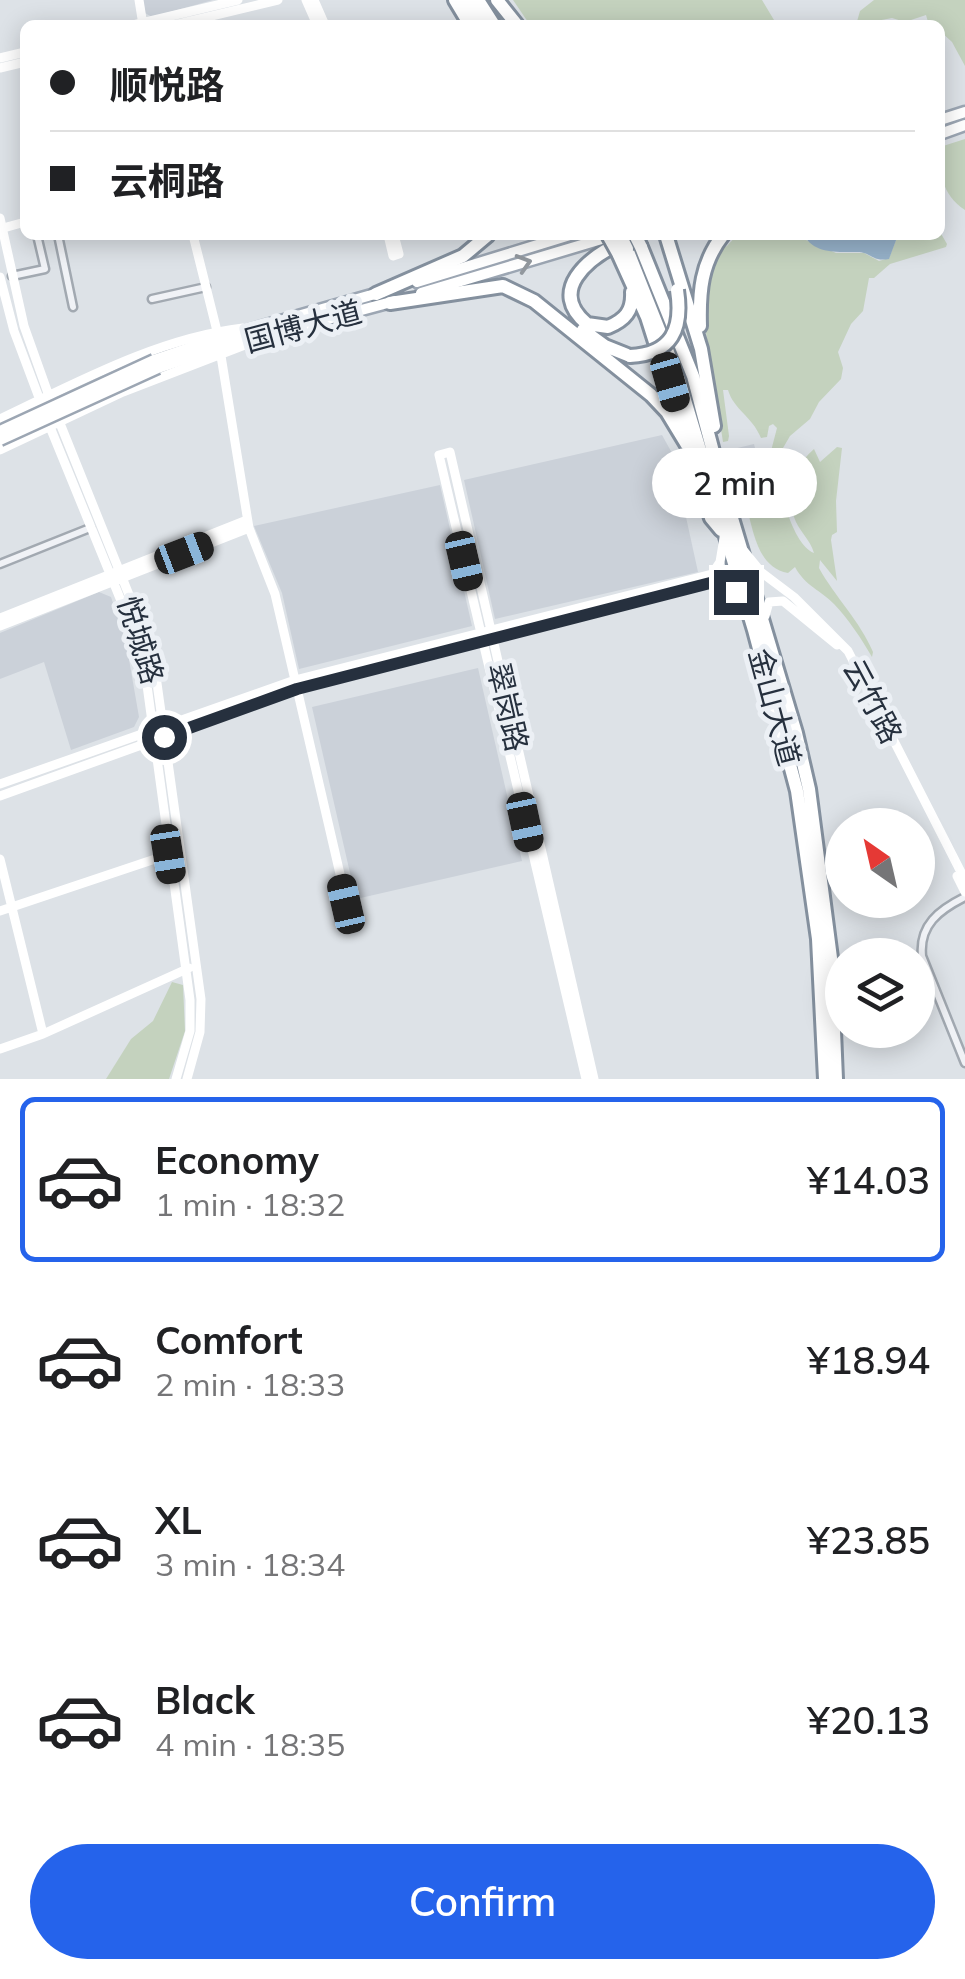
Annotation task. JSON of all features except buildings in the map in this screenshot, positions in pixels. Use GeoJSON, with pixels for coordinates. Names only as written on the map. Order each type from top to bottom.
{"type":"FeatureCollection","features":[{"type":"Feature","properties":{"kind":"highway"},"geometry":{"type":"LineString","coordinates":[[376,294],[463,256],[482,240]]}},
{"type":"Feature","properties":{"kind":"highway"},"geometry":{"type":"LineString","coordinates":[[390,303],[503,286],[536,296],[605,346],[630,356],[652,353],[671,338],[679,318],[663,240]]}},
{"type":"Feature","properties":{"kind":"highway"},"geometry":{"type":"LineString","coordinates":[[663,240],[701,349]]}},
{"type":"Feature","properties":{"kind":"highway"},"geometry":{"type":"LineString","coordinates":[[720,240],[704,270],[699,291],[701,349],[725,494]]}},
{"type":"Feature","properties":{"kind":"highway"},"geometry":{"type":"LineString","coordinates":[[632,244],[632,306],[620,322],[596,328],[578,317],[571,294],[580,269],[605,250],[632,244]]}},
{"type":"Feature","properties":{"kind":"highway","name":"金山大道"},"geometry":{"type":"LineString","coordinates":[[632,244],[693,376],[796,733],[811,804],[831,958],[836,1079]]}},
{"type":"Feature","properties":{"kind":"highway","name":"金山大道"},"geometry":{"type":"LineString","coordinates":[[632,244],[679,380],[798,791],[818,939],[825,1079]]}},
{"type":"Feature","properties":{"kind":"highway"},"geometry":{"type":"LineString","coordinates":[[630,280],[670,382],[711,518],[724,534]]}},
{"type":"Feature","properties":{"kind":"highway"},"geometry":{"type":"LineString","coordinates":[[503,286],[534,301],[651,396],[667,412],[687,445]]}},
{"type":"Feature","properties":{"kind":"main road"},"geometry":{"type":"LineString","coordinates":[[156,20],[238,0]]}},
{"type":"Feature","properties":{"kind":"main road"},"geometry":{"type":"LineString","coordinates":[[195,20],[278,0]]}},
{"type":"Feature","properties":{"kind":"main road","name":"悦城路"},"geometry":{"type":"LineString","coordinates":[[0,218],[5,277],[44,398],[115,576]]}},
{"type":"Feature","properties":{"kind":"main road"},"geometry":{"type":"LineString","coordinates":[[194,240],[217,331]]}},
{"type":"Feature","properties":{"kind":"main road"},"geometry":{"type":"LineString","coordinates":[[392,240],[396,255]]}},
{"type":"Feature","properties":{"kind":"main road","name":"国博大道"},"geometry":{"type":"LineString","coordinates":[[0,430],[156,364],[554,240]]}},
{"type":"Feature","properties":{"kind":"main road","name":"国博大道"},"geometry":{"type":"LineString","coordinates":[[261,331],[390,303],[601,240]]}},
{"type":"Feature","properties":{"kind":"main road"},"geometry":{"type":"LineString","coordinates":[[0,420],[134,359],[217,331],[261,331]]}},
{"type":"Feature","properties":{"kind":"main road"},"geometry":{"type":"LineString","coordinates":[[0,450],[161,376],[221,356],[261,331]]}},
{"type":"Feature","properties":{"kind":"main road"},"geometry":{"type":"LineString","coordinates":[[221,356],[248,524],[275,594],[346,904]]}},
{"type":"Feature","properties":{"kind":"main road","name":"国博大道"},"geometry":{"type":"LineString","coordinates":[[0,440],[156,364]]}},
{"type":"Feature","properties":{"kind":"main road","name":"悦城路"},"geometry":{"type":"LineString","coordinates":[[55,425],[90,528],[146,636],[168,854],[201,998],[200,1032],[187,1079]]}},
{"type":"Feature","properties":{"kind":"main road","name":"翠岗路"},"geometry":{"type":"LineString","coordinates":[[444,454],[586,1079]]}},
{"type":"Feature","properties":{"kind":"main road"},"geometry":{"type":"LineString","coordinates":[[0,618],[248,524]]}},
{"type":"Feature","properties":{"kind":"main road"},"geometry":{"type":"LineString","coordinates":[[0,784],[296,685],[712,574],[720,562],[724,534]]}},
{"type":"Feature","properties":{"kind":"main road","name":"云竹路"},"geometry":{"type":"LineString","coordinates":[[744,552],[848,651],[965,880]]}},
{"type":"Feature","properties":{"kind":"main road"},"geometry":{"type":"LineString","coordinates":[[0,626],[115,576]]}},
{"type":"Feature","properties":{"kind":"main road"},"geometry":{"type":"LineString","coordinates":[[486,635],[714,582],[729,586],[746,602]]}},
{"type":"Feature","properties":{"kind":"main road","name":"云竹路"},"geometry":{"type":"LineString","coordinates":[[766,624],[766,606],[773,600],[783,601],[818,627],[843,654],[965,894]]}},
{"type":"Feature","properties":{"kind":"main road","name":"翠岗路"},"geometry":{"type":"LineString","coordinates":[[486,635],[594,1079]]}},
{"type":"Feature","properties":{"kind":"main road"},"geometry":{"type":"LineString","coordinates":[[0,796],[158,733]]}},
{"type":"Feature","properties":{"kind":"main road","name":"悦城路"},"geometry":{"type":"LineString","coordinates":[[158,733],[179,850],[191,967],[190,1032],[176,1079]]}},
{"type":"Feature","properties":{"kind":"main road"},"geometry":{"type":"LineString","coordinates":[[0,911],[179,850]]}},
{"type":"Feature","properties":{"kind":"main road"},"geometry":{"type":"LineString","coordinates":[[0,859],[43,1034]]}},
{"type":"Feature","properties":{"kind":"main road"},"geometry":{"type":"LineString","coordinates":[[0,1049],[43,1034],[191,967]]}},
{"type":"Feature","properties":{"kind":"street"},"geometry":{"type":"LineString","coordinates":[[5,277],[45,269],[39,240]]}},
{"type":"Feature","properties":{"kind":"street"},"geometry":{"type":"LineString","coordinates":[[59,240],[73,307]]}},
{"type":"Feature","properties":{"kind":"street"},"geometry":{"type":"LineString","coordinates":[[152,299],[206,287]]}},
{"type":"Feature","properties":{"kind":"street"},"geometry":{"type":"LineString","coordinates":[[0,564],[90,528]]}},
{"type":"Feature","properties":{"kind":"street"},"geometry":{"type":"LineString","coordinates":[[965,894],[938,912],[920,944],[965,1063]]}},
{"type":"Feature","properties":{"kind":"shaded area"},"geometry":{"type":"Polygon","coordinates":[[[143,0],[213,0],[152,17],[145,13],[143,0]]]}},
{"type":"Feature","properties":{"kind":"shaded area"},"geometry":{"type":"Polygon","coordinates":[[[662,435],[672,453],[698,572],[495,619],[464,480],[662,435]]]}},
{"type":"Feature","properties":{"kind":"shaded area"},"geometry":{"type":"Polygon","coordinates":[[[754,444],[766,491],[737,499],[725,451],[754,444]]]}},
{"type":"Feature","properties":{"kind":"shaded area"},"geometry":{"type":"Polygon","coordinates":[[[440,485],[472,626],[299,669],[282,593],[254,526],[440,485]]]}},
{"type":"Feature","properties":{"kind":"shaded area"},"geometry":{"type":"Polygon","coordinates":[[[99,592],[111,597],[126,642],[139,717],[134,727],[71,750],[44,662],[0,679],[0,633],[99,592]]]}},
{"type":"Feature","properties":{"kind":"shaded area"},"geometry":{"type":"Polygon","coordinates":[[[478,668],[522,861],[356,899],[312,707],[478,668]]]}},
{"type":"Feature","properties":{"kind":"green space"},"geometry":{"type":"Polygon","coordinates":[[[513,0],[762,0],[774,20],[527,20],[513,0]]]}},
{"type":"Feature","properties":{"kind":"green space"},"geometry":{"type":"Polygon","coordinates":[[[874,0],[965,0],[965,66],[945,36],[945,20],[928,20],[926,15],[911,20],[857,20],[860,11],[874,0]]]}},
{"type":"Feature","properties":{"kind":"green space"},"geometry":{"type":"Polygon","coordinates":[[[965,139],[965,210],[951,197],[945,184],[945,145],[965,139]]]}},
{"type":"Feature","properties":{"kind":"green space"},"geometry":{"type":"Polygon","coordinates":[[[732,240],[806,240],[836,253],[864,253],[879,261],[889,258],[896,240],[945,240],[947,244],[890,264],[869,278],[863,311],[851,324],[838,352],[843,368],[841,379],[819,402],[810,419],[790,436],[783,448],[786,469],[783,474],[776,471],[794,529],[814,553],[794,517],[794,480],[801,463],[814,449],[820,462],[837,447],[842,448],[837,532],[831,540],[837,581],[820,560],[819,568],[861,630],[872,657],[834,604],[795,567],[788,573],[768,563],[757,544],[744,497],[766,491],[757,456],[764,457],[771,451],[777,428],[769,426],[767,437],[761,438],[728,390],[723,390],[729,436],[723,442],[704,320],[706,281],[719,250],[732,240]]]}},
{"type":"Feature","properties":{"kind":"green space"},"geometry":{"type":"Polygon","coordinates":[[[172,982],[183,985],[185,1031],[169,1079],[106,1079],[131,1039],[153,1021],[172,982]]]}},
{"type":"Feature","properties":{"kind":"water"},"geometry":{"type":"Polygon","coordinates":[[[896,240],[889,259],[883,260],[862,252],[820,249],[808,241],[896,240]]]}},
{"type":"Feature","properties":{"kind":"route"},"geometry":{"type":"LineString","coordinates":[[164,737],[297,689],[492,638],[714,582],[736,592]]}}]}
